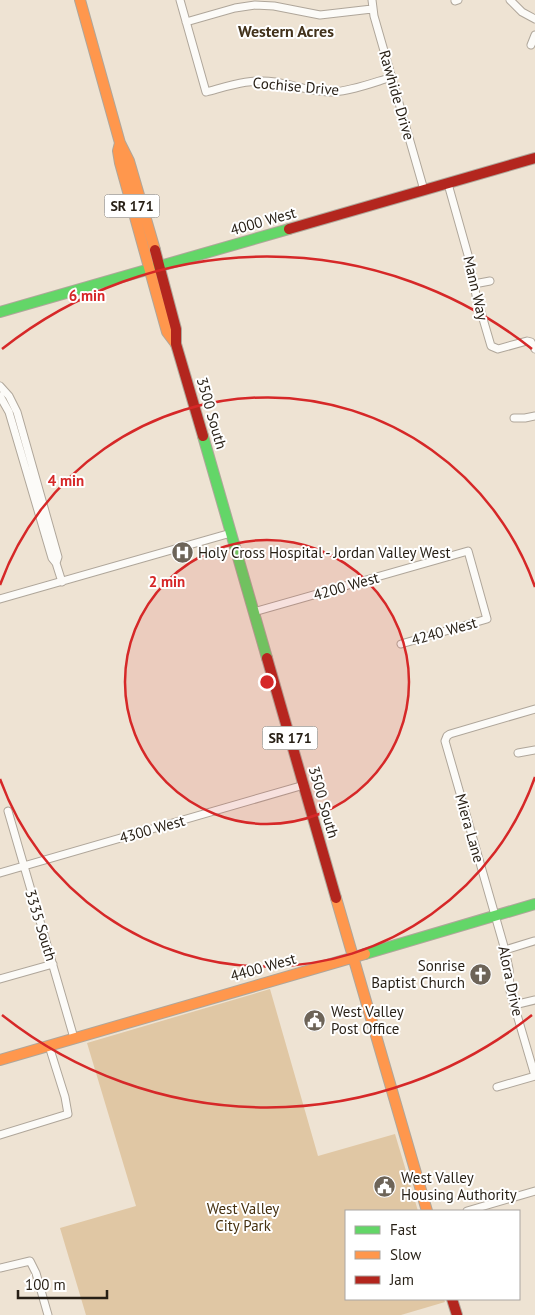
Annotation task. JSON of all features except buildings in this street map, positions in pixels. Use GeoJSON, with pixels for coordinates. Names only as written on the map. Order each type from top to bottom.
{"type":"FeatureCollection","features":[{"type":"Feature","properties":{"kind":"main road","name":"3500 South"},"geometry":{"type":"LineString","coordinates":[[80,0],[120,143],[119,159],[176,329],[176,344],[427,1210]]}},
{"type":"Feature","properties":{"kind":"main road","name":"4000 West"},"geometry":{"type":"LineString","coordinates":[[0,312],[535,158]]}},
{"type":"Feature","properties":{"kind":"main road","name":"4400 West"},"geometry":{"type":"LineString","coordinates":[[0,1060],[535,904]]}},
{"type":"Feature","properties":{"kind":"main road"},"geometry":{"type":"LineString","coordinates":[[452,1300],[457,1315]]}},
{"type":"Feature","properties":{"kind":"street","name":"Cochise Drive"},"geometry":{"type":"LineString","coordinates":[[180,0],[206,92],[240,83],[260,81],[280,83],[316,91],[337,91],[356,88],[392,77]]}},
{"type":"Feature","properties":{"kind":"street","name":"Rawhide Drive"},"geometry":{"type":"LineString","coordinates":[[372,0],[372,8],[424,190]]}},
{"type":"Feature","properties":{"kind":"street"},"geometry":{"type":"LineString","coordinates":[[510,0],[522,12],[535,19]]}},
{"type":"Feature","properties":{"kind":"street"},"geometry":{"type":"LineString","coordinates":[[186,22],[255,5],[274,6],[320,15],[372,8]]}},
{"type":"Feature","properties":{"kind":"street"},"geometry":{"type":"LineString","coordinates":[[531,45],[535,35]]}},
{"type":"Feature","properties":{"kind":"street","name":"Mann Way"},"geometry":{"type":"LineString","coordinates":[[448,184],[491,346],[498,348],[527,341],[535,349]]}},
{"type":"Feature","properties":{"kind":"street"},"geometry":{"type":"LineString","coordinates":[[474,284],[490,281]]}},
{"type":"Feature","properties":{"kind":"street"},"geometry":{"type":"LineString","coordinates":[[0,386],[13,402],[17,412],[58,556],[56,563]]}},
{"type":"Feature","properties":{"kind":"street"},"geometry":{"type":"LineString","coordinates":[[0,396],[9,412],[52,558],[56,563],[62,582]]}},
{"type":"Feature","properties":{"kind":"street"},"geometry":{"type":"LineString","coordinates":[[514,418],[535,416]]}},
{"type":"Feature","properties":{"kind":"street"},"geometry":{"type":"LineString","coordinates":[[0,600],[231,533]]}},
{"type":"Feature","properties":{"kind":"street","name":"4200 West"},"geometry":{"type":"LineString","coordinates":[[254,612],[468,551],[488,619]]}},
{"type":"Feature","properties":{"kind":"street","name":"4240 West"},"geometry":{"type":"LineString","coordinates":[[401,644],[488,619]]}},
{"type":"Feature","properties":{"kind":"street","name":"Miera Lane"},"geometry":{"type":"LineString","coordinates":[[495,916],[445,741],[450,734],[535,709]]}},
{"type":"Feature","properties":{"kind":"street"},"geometry":{"type":"LineString","coordinates":[[518,754],[535,750]]}},
{"type":"Feature","properties":{"kind":"street","name":"4300 West"},"geometry":{"type":"LineString","coordinates":[[0,873],[304,785]]}},
{"type":"Feature","properties":{"kind":"street","name":"3335 South"},"geometry":{"type":"LineString","coordinates":[[8,811],[74,1038]]}},
{"type":"Feature","properties":{"kind":"street","name":"Alora Drive"},"geometry":{"type":"LineString","coordinates":[[495,916],[505,950],[514,1006],[535,1076]]}},
{"type":"Feature","properties":{"kind":"street"},"geometry":{"type":"LineString","coordinates":[[505,950],[534,941]]}},
{"type":"Feature","properties":{"kind":"street"},"geometry":{"type":"LineString","coordinates":[[0,979],[53,964]]}},
{"type":"Feature","properties":{"kind":"street"},"geometry":{"type":"LineString","coordinates":[[514,1006],[535,1000]]}},
{"type":"Feature","properties":{"kind":"street"},"geometry":{"type":"LineString","coordinates":[[0,1135],[68,1114],[50,1046]]}},
{"type":"Feature","properties":{"kind":"street"},"geometry":{"type":"LineString","coordinates":[[497,1087],[535,1076]]}},
{"type":"Feature","properties":{"kind":"street"},"geometry":{"type":"LineString","coordinates":[[470,1210],[535,1191]]}},
{"type":"Feature","properties":{"kind":"street"},"geometry":{"type":"LineString","coordinates":[[0,1268],[30,1261],[36,1273],[48,1315]]}},
{"type":"Feature","properties":{"kind":"green space","name":"West Valley City Park"},"geometry":{"type":"Polygon","coordinates":[[[270,989],[318,1156],[395,1134],[418,1210],[345,1210],[345,1300],[444,1300],[445,1302],[401,1315],[86,1315],[60,1228],[136,1206],[87,1043],[270,989]]]}},
{"type":"Feature","properties":{"kind":"traffic: fast"},"geometry":{"type":"LineString","coordinates":[[0,312],[289,229]]}},
{"type":"Feature","properties":{"kind":"traffic: fast"},"geometry":{"type":"LineString","coordinates":[[203,436],[267,658]]}},
{"type":"Feature","properties":{"kind":"traffic: fast"},"geometry":{"type":"LineString","coordinates":[[365,954],[535,904]]}},
{"type":"Feature","properties":{"kind":"traffic: slow"},"geometry":{"type":"LineString","coordinates":[[80,0],[120,143],[129,161],[155,250]]}},
{"type":"Feature","properties":{"kind":"traffic: slow"},"geometry":{"type":"LineString","coordinates":[[120,143],[118,151],[120,163],[167,332],[176,344]]}},
{"type":"Feature","properties":{"kind":"traffic: slow"},"geometry":{"type":"LineString","coordinates":[[336,898],[427,1210]]}},
{"type":"Feature","properties":{"kind":"traffic: slow"},"geometry":{"type":"LineString","coordinates":[[0,1060],[365,954]]}},
{"type":"Feature","properties":{"kind":"traffic: jam"},"geometry":{"type":"LineString","coordinates":[[289,229],[535,158]]}},
{"type":"Feature","properties":{"kind":"traffic: jam"},"geometry":{"type":"LineString","coordinates":[[155,250],[176,329],[176,344],[203,436]]}},
{"type":"Feature","properties":{"kind":"traffic: jam"},"geometry":{"type":"LineString","coordinates":[[267,658],[336,898]]}},
{"type":"Feature","properties":{"kind":"traffic: jam"},"geometry":{"type":"LineString","coordinates":[[452,1300],[457,1315]]}},
{"type":"Feature","properties":{"kind":"place","name":"Holy Cross Hospital - Jordan Valley West"},"geometry":{"type":"Point","coordinates":[182,552]}},
{"type":"Feature","properties":{"kind":"place","name":"Sonrise Baptist Church"},"geometry":{"type":"Point","coordinates":[481,974]}},
{"type":"Feature","properties":{"kind":"place","name":"West Valley Post Office"},"geometry":{"type":"Point","coordinates":[315,1020]}},
{"type":"Feature","properties":{"kind":"place","name":"West Valley Housing Authority"},"geometry":{"type":"Point","coordinates":[385,1186]}},
{"type":"Feature","properties":{"kind":"district","name":"Western Acres"},"geometry":{"type":"Point","coordinates":[286,31]}}]}
